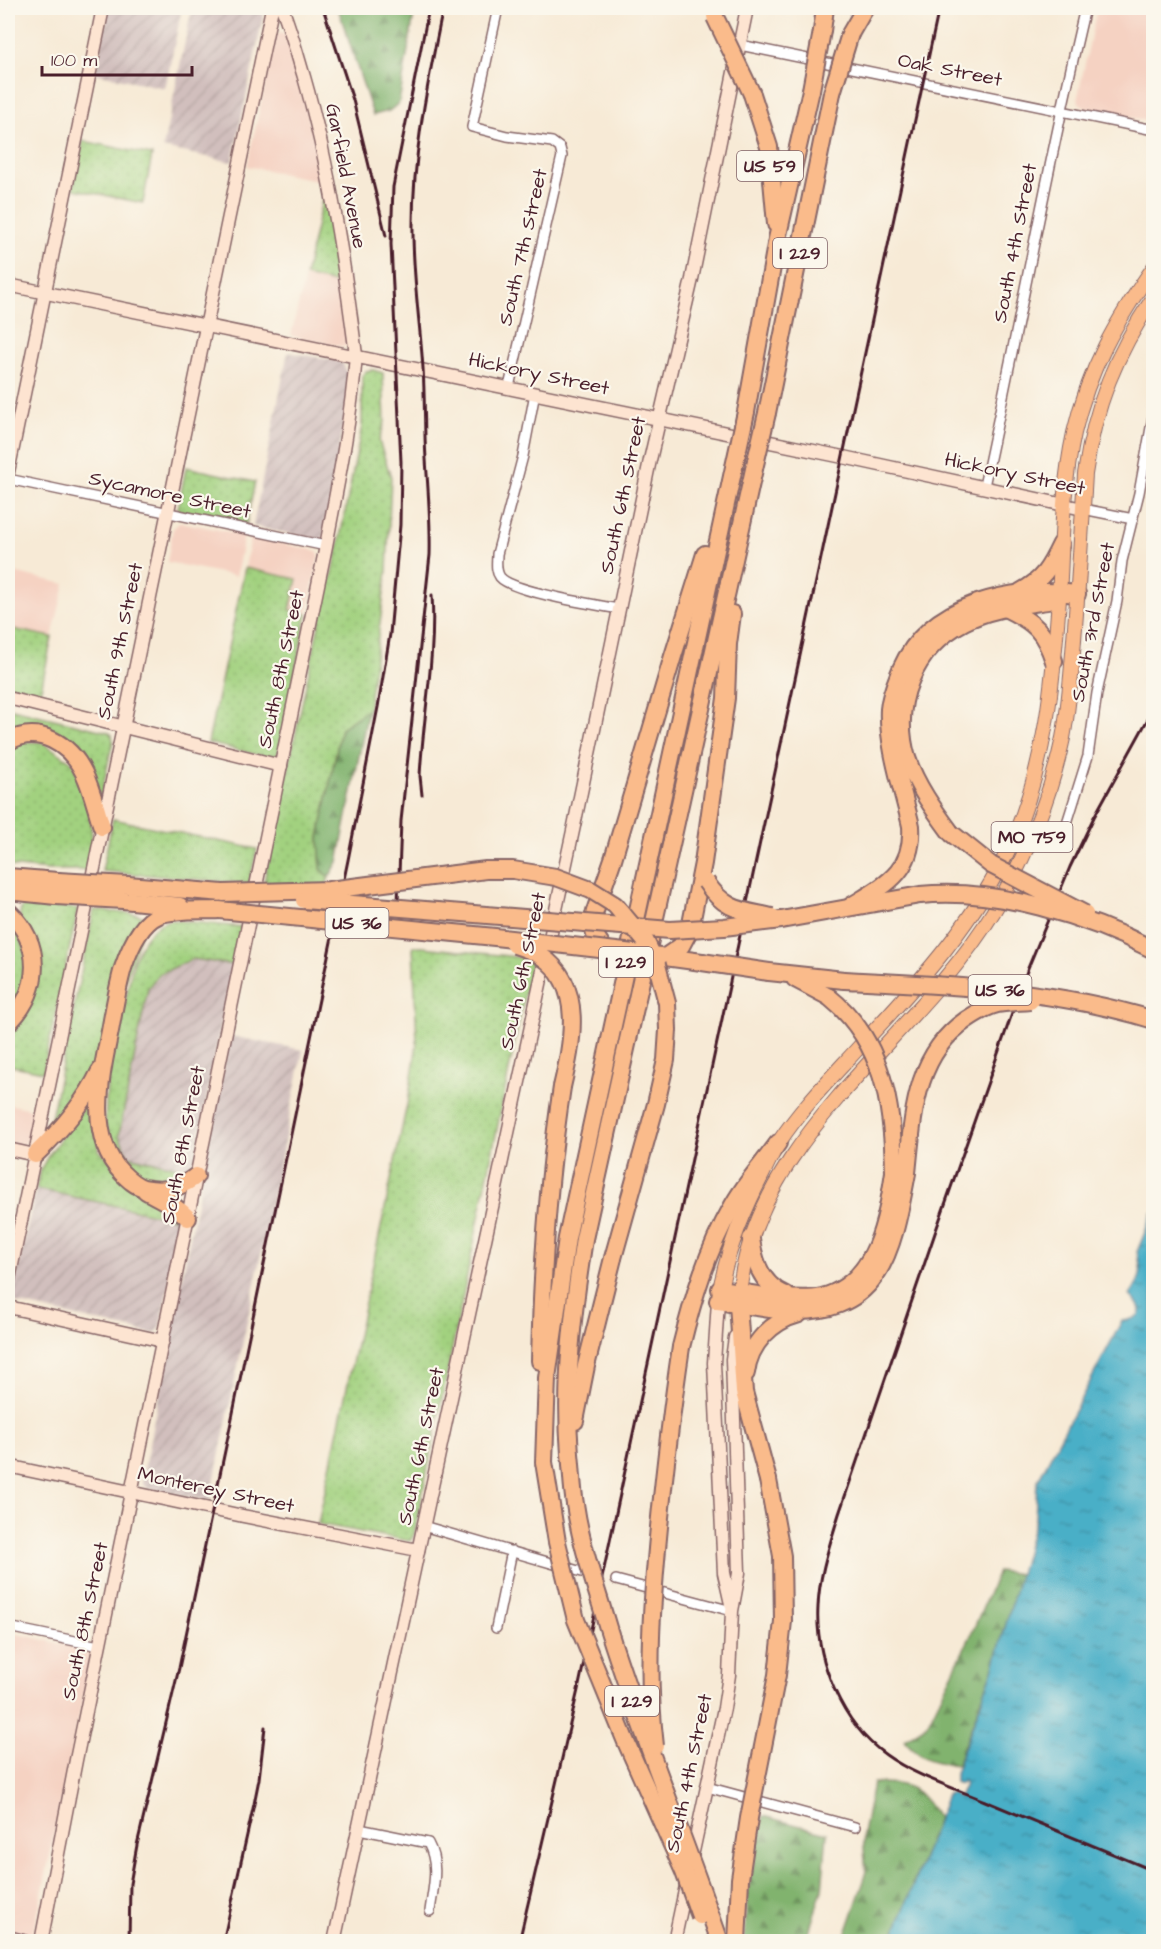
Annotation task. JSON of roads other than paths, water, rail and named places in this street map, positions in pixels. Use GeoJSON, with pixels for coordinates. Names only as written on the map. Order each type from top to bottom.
{"type":"FeatureCollection","features":[{"type":"Feature","properties":{"kind":"highway","name":"I 229"},"geometry":{"type":"LineString","coordinates":[[710,1941],[664,1826],[626,1742],[576,1620],[557,1542],[544,1462],[547,1378],[567,1238],[746,412],[777,239],[811,90],[825,8]]}},
{"type":"Feature","properties":{"kind":"highway","name":"I 229"},"geometry":{"type":"LineString","coordinates":[[720,1941],[690,1852],[670,1805],[624,1680],[585,1554],[575,1505],[570,1454],[567,1416],[568,1376],[573,1309],[584,1239],[767,413],[832,93],[850,34],[850,8]]}},
{"type":"Feature","properties":{"kind":"highway"},"geometry":{"type":"LineString","coordinates":[[850,34],[865,8]]}},
{"type":"Feature","properties":{"kind":"highway","name":"US 59"},"geometry":{"type":"LineString","coordinates":[[713,12],[752,94],[768,147],[777,239]]}},
{"type":"Feature","properties":{"kind":"highway"},"geometry":{"type":"LineString","coordinates":[[604,949],[595,935],[592,924],[595,911],[613,859],[702,563],[723,514]]}},
{"type":"Feature","properties":{"kind":"highway"},"geometry":{"type":"LineString","coordinates":[[665,957],[681,946],[690,929],[702,883],[726,698],[728,644],[740,536]]}},
{"type":"Feature","properties":{"kind":"highway"},"geometry":{"type":"LineString","coordinates":[[851,906],[894,878],[903,868],[912,842],[911,826],[890,731],[889,707],[895,683],[906,657],[924,633],[944,617],[970,605],[1018,593],[1032,586],[1047,572],[1061,544]]}},
{"type":"Feature","properties":{"kind":"highway"},"geometry":{"type":"LineString","coordinates":[[1018,593],[1077,594]]}},
{"type":"Feature","properties":{"kind":"highway"},"geometry":{"type":"LineString","coordinates":[[1059,595],[964,622],[943,636],[923,654],[909,681],[903,703],[902,726],[907,758],[925,795],[951,833],[991,864],[1123,934]]}},
{"type":"Feature","properties":{"kind":"highway"},"geometry":{"type":"LineString","coordinates":[[1007,609],[1024,617],[1038,628],[1047,641],[1054,661]]}},
{"type":"Feature","properties":{"kind":"highway"},"geometry":{"type":"LineString","coordinates":[[8,742],[35,734],[54,740],[65,748],[75,758],[85,774],[102,827]]}},
{"type":"Feature","properties":{"kind":"highway"},"geometry":{"type":"LineString","coordinates":[[223,893],[329,890],[486,870],[513,870],[556,877],[591,890],[615,905],[646,942],[657,965],[667,1003],[666,1060],[584,1376],[570,1454]]}},
{"type":"Feature","properties":{"kind":"highway","name":"US 36"},"geometry":{"type":"LineString","coordinates":[[8,877],[57,889]]}},
{"type":"Feature","properties":{"kind":"highway"},"geometry":{"type":"LineString","coordinates":[[702,883],[725,904],[737,910],[781,920]]}},
{"type":"Feature","properties":{"kind":"highway","name":"US 36"},"geometry":{"type":"LineString","coordinates":[[8,891],[57,889],[223,893],[670,930],[724,927],[781,920],[942,892],[1011,899],[1123,934],[1154,950]]}},
{"type":"Feature","properties":{"kind":"highway","name":"US 36"},"geometry":{"type":"LineString","coordinates":[[125,892],[219,910],[604,949],[844,980],[1009,991],[1061,998],[1125,1011],[1154,1020]]}},
{"type":"Feature","properties":{"kind":"highway"},"geometry":{"type":"LineString","coordinates":[[188,1218],[176,1207],[128,1180],[118,1170],[110,1158],[101,1134],[99,1107],[104,1059],[123,968],[128,954],[143,929],[158,915],[219,910]]}},
{"type":"Feature","properties":{"kind":"highway"},"geometry":{"type":"LineString","coordinates":[[8,911],[17,919],[30,943],[33,969],[33,982],[28,995],[16,1016],[8,1024]]}},
{"type":"Feature","properties":{"kind":"highway"},"geometry":{"type":"LineString","coordinates":[[495,937],[540,955],[554,966],[565,981],[571,1002],[570,1052],[554,1138],[544,1267],[540,1381],[544,1462]]}},
{"type":"Feature","properties":{"kind":"highway"},"geometry":{"type":"LineString","coordinates":[[744,1392],[747,1363],[756,1344],[769,1329],[786,1317],[842,1304],[856,1296],[873,1281],[884,1261],[900,1212],[900,1172],[891,1118],[887,1095],[873,1051],[850,1016],[829,997],[804,982],[775,972]]}},
{"type":"Feature","properties":{"kind":"highway"},"geometry":{"type":"LineString","coordinates":[[738,1298],[821,1297],[843,1288],[862,1272],[876,1248],[900,1172],[921,1080],[931,1058],[943,1041],[967,1019],[997,1004],[1061,998]]}},
{"type":"Feature","properties":{"kind":"highway"},"geometry":{"type":"LineString","coordinates":[[35,1155],[80,1104],[92,1086],[104,1059]]}},
{"type":"Feature","properties":{"kind":"highway"},"geometry":{"type":"LineString","coordinates":[[664,1826],[650,1693],[649,1642],[669,1425],[681,1347],[699,1282],[717,1235],[733,1204],[778,1143]]}},
{"type":"Feature","properties":{"kind":"highway"},"geometry":{"type":"LineString","coordinates":[[141,1187],[174,1189],[188,1183],[196,1176]]}},
{"type":"Feature","properties":{"kind":"highway"},"geometry":{"type":"LineString","coordinates":[[751,1239],[753,1258],[762,1276],[778,1292],[795,1298]]}},
{"type":"Feature","properties":{"kind":"highway"},"geometry":{"type":"LineString","coordinates":[[719,1295],[780,1310],[816,1309]]}},
{"type":"Feature","properties":{"kind":"highway"},"geometry":{"type":"LineString","coordinates":[[737,1941],[741,1869],[777,1675],[783,1621],[782,1556],[768,1480],[744,1392],[738,1298]]}},
{"type":"Feature","properties":{"kind":"main road"},"geometry":{"type":"LineString","coordinates":[[8,472],[103,8]]}},
{"type":"Feature","properties":{"kind":"main road","name":"South 9th Street"},"geometry":{"type":"LineString","coordinates":[[8,1284],[272,8]]}},
{"type":"Feature","properties":{"kind":"main road","name":"Garfield Avenue"},"geometry":{"type":"LineString","coordinates":[[282,8],[289,24],[313,108],[335,207],[356,355]]}},
{"type":"Feature","properties":{"kind":"main road","name":"South 6th Street"},"geometry":{"type":"LineString","coordinates":[[334,1941],[694,267],[747,8]]}},
{"type":"Feature","properties":{"kind":"main road","name":"MO 759"},"geometry":{"type":"LineString","coordinates":[[778,1143],[815,1095],[936,962],[964,926],[1011,842],[1038,767],[1047,727],[1059,595],[1063,505],[1075,432],[1089,383],[1108,337],[1126,306],[1154,267]]}},
{"type":"Feature","properties":{"kind":"main road","name":"Hickory Street"},"geometry":{"type":"LineString","coordinates":[[8,285],[356,355],[984,486],[1083,509]]}},
{"type":"Feature","properties":{"kind":"main road","name":"MO 759"},"geometry":{"type":"LineString","coordinates":[[738,1298],[756,1224],[792,1155],[817,1120],[969,948],[994,911],[1022,860],[1040,819],[1063,738],[1071,686],[1090,441],[1099,404],[1114,366],[1133,329],[1154,297]]}},
{"type":"Feature","properties":{"kind":"main road","name":"South 8th Street"},"geometry":{"type":"LineString","coordinates":[[41,1941],[99,1646],[326,546],[343,454],[356,355]]}},
{"type":"Feature","properties":{"kind":"main road"},"geometry":{"type":"LineString","coordinates":[[8,698],[280,766]]}},
{"type":"Feature","properties":{"kind":"main road"},"geometry":{"type":"LineString","coordinates":[[732,1611],[724,1573],[718,1461],[714,1363],[719,1295],[732,1243],[778,1143]]}},
{"type":"Feature","properties":{"kind":"main road"},"geometry":{"type":"LineString","coordinates":[[8,1149],[35,1155]]}},
{"type":"Feature","properties":{"kind":"main road"},"geometry":{"type":"LineString","coordinates":[[732,1611],[739,1573],[732,1359],[738,1298]]}},
{"type":"Feature","properties":{"kind":"main road"},"geometry":{"type":"LineString","coordinates":[[8,1307],[163,1341]]}},
{"type":"Feature","properties":{"kind":"main road","name":"Monterey Street"},"geometry":{"type":"LineString","coordinates":[[8,1466],[418,1550]]}},
{"type":"Feature","properties":{"kind":"main road","name":"South 4th Street"},"geometry":{"type":"LineString","coordinates":[[674,1941],[724,1708],[729,1675],[732,1611]]}},
{"type":"Feature","properties":{"kind":"main road"},"geometry":{"type":"LineString","coordinates":[[8,1937],[27,1941]]}},
{"type":"Feature","properties":{"kind":"street","name":"South 7th Street"},"geometry":{"type":"LineString","coordinates":[[498,8],[472,127],[507,136],[552,142],[560,148],[562,156],[509,387]]}},
{"type":"Feature","properties":{"kind":"street","name":"South 4th Street"},"geometry":{"type":"LineString","coordinates":[[984,486],[1009,372],[1060,110],[1085,8]]}},
{"type":"Feature","properties":{"kind":"street","name":"Oak Street"},"geometry":{"type":"LineString","coordinates":[[740,45],[1154,130]]}},
{"type":"Feature","properties":{"kind":"street"},"geometry":{"type":"LineString","coordinates":[[535,393],[523,456],[497,554],[497,570],[501,578],[513,585],[539,593],[619,609]]}},
{"type":"Feature","properties":{"kind":"street","name":"South 3rd Street"},"geometry":{"type":"LineString","coordinates":[[1062,839],[1088,756],[1096,693],[1117,601],[1122,561],[1133,519],[1154,411]]}},
{"type":"Feature","properties":{"kind":"street","name":"Sycamore Street"},"geometry":{"type":"LineString","coordinates":[[8,479],[326,546]]}},
{"type":"Feature","properties":{"kind":"street","name":"Hickory Street"},"geometry":{"type":"LineString","coordinates":[[1083,509],[1133,519]]}},
{"type":"Feature","properties":{"kind":"street"},"geometry":{"type":"LineString","coordinates":[[423,1526],[582,1572]]}},
{"type":"Feature","properties":{"kind":"street"},"geometry":{"type":"LineString","coordinates":[[496,1628],[512,1551]]}},
{"type":"Feature","properties":{"kind":"street"},"geometry":{"type":"LineString","coordinates":[[616,1580],[732,1611]]}},
{"type":"Feature","properties":{"kind":"street"},"geometry":{"type":"LineString","coordinates":[[8,1627],[99,1646]]}},
{"type":"Feature","properties":{"kind":"street"},"geometry":{"type":"LineString","coordinates":[[707,1787],[855,1827]]}},
{"type":"Feature","properties":{"kind":"street"},"geometry":{"type":"LineString","coordinates":[[359,1828],[428,1843],[433,1852],[435,1876],[430,1911]]}},
{"type":"Feature","properties":{"kind":"water"},"geometry":{"type":"Polygon","coordinates":[[[1153,1212],[1153,1941],[892,1941],[947,1795],[955,1794],[959,1798],[965,1784],[963,1781],[960,1784],[955,1782],[955,1773],[994,1667],[1035,1520],[1037,1482],[1122,1321],[1139,1314],[1140,1307],[1130,1295],[1140,1274],[1137,1252],[1153,1212]]]}},
{"type":"Feature","properties":{"kind":"railway"},"geometry":{"type":"LineString","coordinates":[[323,8],[353,100],[386,236]]}},
{"type":"Feature","properties":{"kind":"railway"},"geometry":{"type":"LineString","coordinates":[[129,1942],[130,1884],[137,1845],[179,1668],[233,1413],[348,860],[390,634],[400,525],[401,462],[391,244],[393,187],[429,8]]}},
{"type":"Feature","properties":{"kind":"railway"},"geometry":{"type":"LineString","coordinates":[[398,902],[401,821],[430,555],[423,368],[413,249],[413,204],[422,119],[443,8]]}},
{"type":"Feature","properties":{"kind":"railway"},"geometry":{"type":"LineString","coordinates":[[519,1942],[578,1690],[939,8]]}},
{"type":"Feature","properties":{"kind":"railway"},"geometry":{"type":"LineString","coordinates":[[422,795],[420,776],[431,663],[432,595]]}},
{"type":"Feature","properties":{"kind":"railway"},"geometry":{"type":"LineString","coordinates":[[1154,708],[1094,817],[1070,867],[1028,968],[839,1514],[823,1571],[818,1607],[821,1648],[834,1689],[856,1726],[886,1755],[934,1781],[1154,1871]]}},
{"type":"Feature","properties":{"kind":"railway"},"geometry":{"type":"LineString","coordinates":[[223,1942],[259,1779],[265,1727]]}}]}
